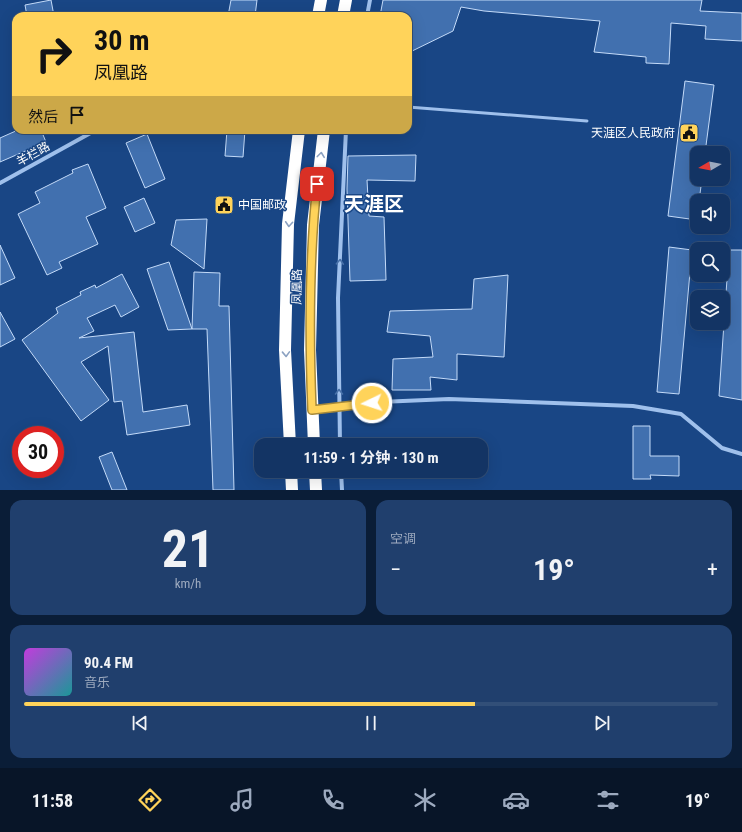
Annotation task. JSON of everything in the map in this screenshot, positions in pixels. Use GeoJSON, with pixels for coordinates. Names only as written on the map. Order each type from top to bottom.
{"type":"FeatureCollection","features":[{"type":"Feature","properties":{"kind":"highway"},"geometry":{"type":"LineString","coordinates":[[319,12],[321,0]]}},
{"type":"Feature","properties":{"kind":"highway"},"geometry":{"type":"LineString","coordinates":[[344,12],[346,0]]}},
{"type":"Feature","properties":{"kind":"highway","name":"凤凰路"},"geometry":{"type":"LineString","coordinates":[[290,438],[285,350],[288,224],[299,134]]}},
{"type":"Feature","properties":{"kind":"highway","name":"凤凰路"},"geometry":{"type":"LineString","coordinates":[[314,438],[310,350],[313,225],[324,134]]}},
{"type":"Feature","properties":{"kind":"highway"},"geometry":{"type":"LineString","coordinates":[[291,478],[292,490]]}},
{"type":"Feature","properties":{"kind":"highway"},"geometry":{"type":"LineString","coordinates":[[315,478],[316,490]]}},
{"type":"Feature","properties":{"kind":"street"},"geometry":{"type":"LineString","coordinates":[[368,12],[370,0]]}},
{"type":"Feature","properties":{"kind":"street","name":"羊栏路"},"geometry":{"type":"LineString","coordinates":[[0,183],[89,134]]}},
{"type":"Feature","properties":{"kind":"street"},"geometry":{"type":"LineString","coordinates":[[340,438],[338,298],[346,134]]}},
{"type":"Feature","properties":{"kind":"street"},"geometry":{"type":"LineString","coordinates":[[312,410],[357,403],[449,399],[633,406],[681,414],[722,448],[742,454]]}},
{"type":"Feature","properties":{"kind":"street"},"geometry":{"type":"LineString","coordinates":[[341,478],[342,490]]}},
{"type":"Feature","properties":{"kind":"lane"},"geometry":{"type":"LineString","coordinates":[[412,107],[587,121]]}},
{"type":"Feature","properties":{"kind":"building"},"geometry":{"type":"Polygon","coordinates":[[[51,0],[53,12],[26,12],[25,5],[51,0]]]}},
{"type":"Feature","properties":{"kind":"building"},"geometry":{"type":"Polygon","coordinates":[[[231,0],[257,0],[256,12],[229,12],[231,0]]]}},
{"type":"Feature","properties":{"kind":"building"},"geometry":{"type":"Polygon","coordinates":[[[383,0],[702,0],[700,11],[742,13],[742,41],[705,39],[706,26],[671,23],[669,64],[646,63],[646,57],[594,52],[600,21],[484,11],[461,7],[453,31],[412,51],[412,12],[381,12],[383,0]]]}},
{"type":"Feature","properties":{"kind":"building"},"geometry":{"type":"Polygon","coordinates":[[[685,81],[714,85],[706,146],[690,146],[690,186],[701,186],[700,194],[690,194],[690,219],[668,216],[685,81]]]}},
{"type":"Feature","properties":{"kind":"building"},"geometry":{"type":"Polygon","coordinates":[[[12,133],[12,134],[43,134],[46,142],[0,162],[0,138],[12,133]]]}},
{"type":"Feature","properties":{"kind":"building"},"geometry":{"type":"Polygon","coordinates":[[[147,134],[165,179],[145,188],[126,143],[147,134]]]}},
{"type":"Feature","properties":{"kind":"building"},"geometry":{"type":"Polygon","coordinates":[[[227,134],[245,134],[243,157],[225,156],[227,134]]]}},
{"type":"Feature","properties":{"kind":"building"},"geometry":{"type":"Polygon","coordinates":[[[416,155],[415,181],[367,180],[369,216],[384,217],[386,280],[350,281],[347,189],[348,156],[416,155]]]}},
{"type":"Feature","properties":{"kind":"building"},"geometry":{"type":"Polygon","coordinates":[[[88,164],[106,208],[86,217],[98,244],[59,262],[62,268],[47,275],[18,214],[40,203],[35,192],[73,173],[72,170],[88,164]]]}},
{"type":"Feature","properties":{"kind":"building"},"geometry":{"type":"Polygon","coordinates":[[[144,198],[155,223],[135,232],[124,207],[144,198]]]}},
{"type":"Feature","properties":{"kind":"building"},"geometry":{"type":"Polygon","coordinates":[[[207,219],[204,269],[171,245],[176,220],[207,219]]]}},
{"type":"Feature","properties":{"kind":"building"},"geometry":{"type":"Polygon","coordinates":[[[0,245],[15,278],[0,285],[0,245]]]}},
{"type":"Feature","properties":{"kind":"building"},"geometry":{"type":"Polygon","coordinates":[[[669,247],[690,250],[690,272],[679,394],[657,392],[669,247]]]}},
{"type":"Feature","properties":{"kind":"building"},"geometry":{"type":"Polygon","coordinates":[[[730,250],[742,250],[742,400],[719,396],[724,330],[730,330],[730,290],[726,290],[727,282],[730,282],[730,250]]]}},
{"type":"Feature","properties":{"kind":"building"},"geometry":{"type":"Polygon","coordinates":[[[169,262],[192,329],[168,330],[147,269],[169,262]]]}},
{"type":"Feature","properties":{"kind":"building"},"geometry":{"type":"Polygon","coordinates":[[[194,272],[220,273],[219,306],[229,306],[234,490],[213,490],[207,329],[192,329],[194,272]]]}},
{"type":"Feature","properties":{"kind":"building"},"geometry":{"type":"Polygon","coordinates":[[[122,274],[139,307],[121,317],[115,305],[87,318],[94,331],[79,338],[134,332],[143,412],[187,405],[190,425],[127,435],[122,401],[114,402],[108,346],[81,362],[109,400],[81,421],[22,340],[58,313],[56,308],[81,295],[80,292],[95,285],[96,288],[122,274]]]}},
{"type":"Feature","properties":{"kind":"building"},"geometry":{"type":"Polygon","coordinates":[[[508,275],[504,357],[457,354],[457,380],[430,377],[431,390],[392,390],[393,359],[433,357],[430,336],[387,332],[390,311],[472,309],[474,279],[508,275]]]}},
{"type":"Feature","properties":{"kind":"building"},"geometry":{"type":"Polygon","coordinates":[[[0,312],[15,339],[0,347],[0,312]]]}},
{"type":"Feature","properties":{"kind":"building"},"geometry":{"type":"Polygon","coordinates":[[[633,426],[650,426],[650,456],[679,456],[679,476],[650,475],[651,479],[633,479],[633,426]]]}},
{"type":"Feature","properties":{"kind":"building"},"geometry":{"type":"Polygon","coordinates":[[[112,452],[127,490],[112,490],[99,457],[112,452]]]}},
{"type":"Feature","properties":{"kind":"place","name":"天涯区人民政府"},"geometry":{"type":"Point","coordinates":[689,133]}},
{"type":"Feature","properties":{"kind":"place","name":"中国邮政"},"geometry":{"type":"Point","coordinates":[224,205]}},
{"type":"Feature","properties":{"kind":"district","name":"天涯区"},"geometry":{"type":"Point","coordinates":[374,204]}},
{"type":"Feature","properties":{"kind":"route"},"geometry":{"type":"LineString","coordinates":[[317,184],[313,225],[310,350],[312,410],[357,403],[372,403]]}}]}
